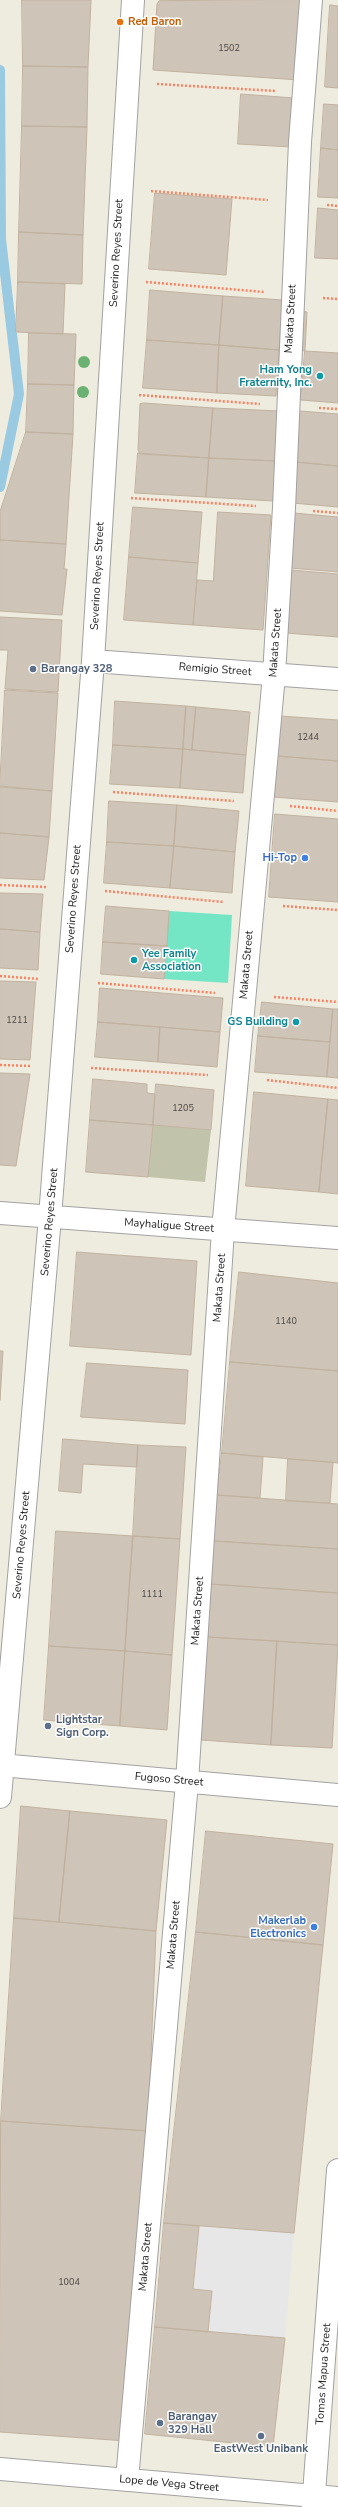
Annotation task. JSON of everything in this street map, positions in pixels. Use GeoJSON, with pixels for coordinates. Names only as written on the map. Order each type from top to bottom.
{"type":"FeatureCollection","features":[{"type":"Feature","properties":{"kind":"street","name":"Severino Reyes Street"},"geometry":{"type":"LineString","coordinates":[[0,1797],[9,1579],[50,1217],[93,661],[132,0]]}},
{"type":"Feature","properties":{"kind":"street","name":"Makata Street"},"geometry":{"type":"LineString","coordinates":[[127,2480],[187,1782],[223,1230],[274,675],[284,508],[292,295],[303,92],[311,0]]}},
{"type":"Feature","properties":{"kind":"street","name":"Remigio Street"},"geometry":{"type":"LineString","coordinates":[[93,661],[338,679]]}},
{"type":"Feature","properties":{"kind":"street","name":"Mayhaligue Street"},"geometry":{"type":"LineString","coordinates":[[0,1213],[338,1238]]}},
{"type":"Feature","properties":{"kind":"street","name":"Fugoso Street"},"geometry":{"type":"LineString","coordinates":[[1,1765],[338,1795]]}},
{"type":"Feature","properties":{"kind":"street","name":"Tomas Mapua Street"},"geometry":{"type":"LineString","coordinates":[[314,2502],[338,2170]]}},
{"type":"Feature","properties":{"kind":"street","name":"Lope de Vega Street"},"geometry":{"type":"LineString","coordinates":[[0,2469],[127,2480],[314,2502],[338,2498]]}},
{"type":"Feature","properties":{"kind":"path"},"geometry":{"type":"LineString","coordinates":[[128,82],[303,92]]}},
{"type":"Feature","properties":{"kind":"path"},"geometry":{"type":"LineString","coordinates":[[121,189],[338,206]]}},
{"type":"Feature","properties":{"kind":"path"},"geometry":{"type":"LineString","coordinates":[[115,280],[338,299]]}},
{"type":"Feature","properties":{"kind":"path"},"geometry":{"type":"LineString","coordinates":[[109,392],[338,409]]}},
{"type":"Feature","properties":{"kind":"path"},"geometry":{"type":"LineString","coordinates":[[103,496],[338,513]]}},
{"type":"Feature","properties":{"kind":"path"},"geometry":{"type":"LineString","coordinates":[[83,789],[338,811]]}},
{"type":"Feature","properties":{"kind":"path"},"geometry":{"type":"LineString","coordinates":[[0,885],[75,889],[338,910]]}},
{"type":"Feature","properties":{"kind":"path"},"geometry":{"type":"LineString","coordinates":[[0,976],[338,1002]]}},
{"type":"Feature","properties":{"kind":"path"},"geometry":{"type":"LineString","coordinates":[[0,1065],[62,1066],[237,1077],[338,1088]]}},
{"type":"Feature","properties":{"kind":"shaded area"},"geometry":{"type":"Polygon","coordinates":[[[153,1125],[211,1130],[205,1182],[148,1177],[153,1125]]]}},
{"type":"Feature","properties":{"kind":"shaded area"},"geometry":{"type":"Polygon","coordinates":[[[199,2226],[294,2233],[285,2338],[208,2332],[212,2291],[193,2289],[199,2226]]]}},
{"type":"Feature","properties":{"kind":"green space"},"geometry":{"type":"Polygon","coordinates":[[[169,911],[232,915],[228,983],[164,979],[169,911]]]}},
{"type":"Feature","properties":{"kind":"building"},"geometry":{"type":"Polygon","coordinates":[[[22,0],[91,0],[88,67],[23,66],[22,0]]]}},
{"type":"Feature","properties":{"kind":"building"},"geometry":{"type":"Polygon","coordinates":[[[303,0],[299,80],[153,70],[157,4],[159,1],[303,0]]]}},
{"type":"Feature","properties":{"kind":"building"},"geometry":{"type":"Polygon","coordinates":[[[330,5],[338,6],[338,88],[325,87],[330,5]]]}},
{"type":"Feature","properties":{"kind":"building"},"geometry":{"type":"Polygon","coordinates":[[[23,66],[88,67],[87,127],[22,126],[23,66]]]}},
{"type":"Feature","properties":{"kind":"building"},"geometry":{"type":"Polygon","coordinates":[[[241,94],[294,98],[291,147],[238,144],[241,94]]]}},
{"type":"Feature","properties":{"kind":"building"},"geometry":{"type":"Polygon","coordinates":[[[324,104],[338,105],[338,150],[321,148],[324,104]]]}},
{"type":"Feature","properties":{"kind":"building"},"geometry":{"type":"Polygon","coordinates":[[[22,126],[87,127],[83,235],[19,232],[22,126]]]}},
{"type":"Feature","properties":{"kind":"building"},"geometry":{"type":"Polygon","coordinates":[[[321,148],[338,150],[338,198],[318,197],[321,148]]]}},
{"type":"Feature","properties":{"kind":"building"},"geometry":{"type":"Polygon","coordinates":[[[155,193],[232,199],[226,275],[149,269],[155,193]]]}},
{"type":"Feature","properties":{"kind":"building"},"geometry":{"type":"Polygon","coordinates":[[[318,208],[338,210],[338,259],[315,258],[318,208]]]}},
{"type":"Feature","properties":{"kind":"building"},"geometry":{"type":"Polygon","coordinates":[[[19,232],[83,235],[82,284],[18,282],[19,232]]]}},
{"type":"Feature","properties":{"kind":"building"},"geometry":{"type":"Polygon","coordinates":[[[18,282],[65,284],[63,334],[16,332],[18,282]]]}},
{"type":"Feature","properties":{"kind":"building"},"geometry":{"type":"Polygon","coordinates":[[[150,290],[223,296],[219,345],[147,340],[150,290]]]}},
{"type":"Feature","properties":{"kind":"building"},"geometry":{"type":"Polygon","coordinates":[[[223,296],[283,300],[279,350],[219,345],[223,296]]]}},
{"type":"Feature","properties":{"kind":"building"},"geometry":{"type":"Polygon","coordinates":[[[301,311],[307,312],[305,351],[298,350],[301,311]]]}},
{"type":"Feature","properties":{"kind":"building"},"geometry":{"type":"Polygon","coordinates":[[[29,333],[76,334],[74,385],[28,384],[29,333]]]}},
{"type":"Feature","properties":{"kind":"building"},"geometry":{"type":"Polygon","coordinates":[[[147,340],[219,345],[217,393],[143,388],[147,340]]]}},
{"type":"Feature","properties":{"kind":"building"},"geometry":{"type":"Polygon","coordinates":[[[219,345],[279,350],[276,396],[217,393],[219,345]]]}},
{"type":"Feature","properties":{"kind":"building","name":"Ham Yong Fraternity, Inc."},"geometry":{"type":"Polygon","coordinates":[[[305,351],[338,353],[338,403],[301,400],[305,351]]]}},
{"type":"Feature","properties":{"kind":"building"},"geometry":{"type":"Polygon","coordinates":[[[28,384],[74,385],[73,434],[26,432],[28,384]]]}},
{"type":"Feature","properties":{"kind":"building"},"geometry":{"type":"Polygon","coordinates":[[[144,403],[213,408],[209,458],[140,454],[138,450],[140,404],[144,403]]]}},
{"type":"Feature","properties":{"kind":"building"},"geometry":{"type":"Polygon","coordinates":[[[213,408],[279,411],[276,461],[209,458],[213,408]]]}},
{"type":"Feature","properties":{"kind":"building"},"geometry":{"type":"Polygon","coordinates":[[[300,411],[338,414],[338,466],[295,462],[300,411]]]}},
{"type":"Feature","properties":{"kind":"building"},"geometry":{"type":"Polygon","coordinates":[[[26,432],[73,434],[66,544],[0,540],[0,512],[26,432]]]}},
{"type":"Feature","properties":{"kind":"building"},"geometry":{"type":"Polygon","coordinates":[[[138,453],[209,458],[206,497],[135,493],[138,453]]]}},
{"type":"Feature","properties":{"kind":"building"},"geometry":{"type":"Polygon","coordinates":[[[209,458],[276,461],[273,501],[206,497],[209,458]]]}},
{"type":"Feature","properties":{"kind":"building"},"geometry":{"type":"Polygon","coordinates":[[[295,462],[338,466],[338,507],[292,503],[295,462]]]}},
{"type":"Feature","properties":{"kind":"building"},"geometry":{"type":"Polygon","coordinates":[[[133,507],[202,512],[198,563],[129,557],[133,507]]]}},
{"type":"Feature","properties":{"kind":"building"},"geometry":{"type":"Polygon","coordinates":[[[218,512],[271,515],[263,630],[193,625],[197,580],[213,581],[218,512]]]}},
{"type":"Feature","properties":{"kind":"building"},"geometry":{"type":"Polygon","coordinates":[[[294,513],[338,517],[338,572],[290,568],[294,513]]]}},
{"type":"Feature","properties":{"kind":"building"},"geometry":{"type":"Polygon","coordinates":[[[0,540],[66,544],[64,569],[67,569],[62,615],[0,611],[0,540]]]}},
{"type":"Feature","properties":{"kind":"building"},"geometry":{"type":"Polygon","coordinates":[[[129,557],[198,563],[193,625],[124,620],[129,557]]]}},
{"type":"Feature","properties":{"kind":"building"},"geometry":{"type":"Polygon","coordinates":[[[291,570],[338,574],[338,637],[286,633],[291,570]]]}},
{"type":"Feature","properties":{"kind":"building","name":"Barangay 328"},"geometry":{"type":"Polygon","coordinates":[[[0,617],[62,620],[58,692],[5,689],[8,650],[0,650],[0,617]]]}},
{"type":"Feature","properties":{"kind":"building"},"geometry":{"type":"Polygon","coordinates":[[[5,690],[58,693],[52,791],[0,787],[5,690]]]}},
{"type":"Feature","properties":{"kind":"building"},"geometry":{"type":"Polygon","coordinates":[[[115,701],[186,706],[183,749],[113,745],[115,701]]]}},
{"type":"Feature","properties":{"kind":"building"},"geometry":{"type":"Polygon","coordinates":[[[186,706],[196,707],[192,750],[183,749],[186,706]]]}},
{"type":"Feature","properties":{"kind":"building"},"geometry":{"type":"Polygon","coordinates":[[[196,707],[250,712],[246,755],[192,750],[196,707]]]}},
{"type":"Feature","properties":{"kind":"building"},"geometry":{"type":"Polygon","coordinates":[[[280,716],[338,720],[338,761],[277,756],[280,716]]]}},
{"type":"Feature","properties":{"kind":"building"},"geometry":{"type":"Polygon","coordinates":[[[113,745],[183,749],[180,788],[110,784],[113,745]]]}},
{"type":"Feature","properties":{"kind":"building"},"geometry":{"type":"Polygon","coordinates":[[[183,749],[246,755],[243,793],[180,788],[183,749]]]}},
{"type":"Feature","properties":{"kind":"building"},"geometry":{"type":"Polygon","coordinates":[[[277,756],[338,761],[338,802],[273,797],[277,756]]]}},
{"type":"Feature","properties":{"kind":"building"},"geometry":{"type":"Polygon","coordinates":[[[0,786],[52,791],[49,837],[0,833],[0,786]]]}},
{"type":"Feature","properties":{"kind":"building"},"geometry":{"type":"Polygon","coordinates":[[[109,801],[177,805],[174,846],[107,842],[109,801]]]}},
{"type":"Feature","properties":{"kind":"building"},"geometry":{"type":"Polygon","coordinates":[[[177,805],[239,811],[235,852],[174,846],[177,805]]]}},
{"type":"Feature","properties":{"kind":"building","name":"Hi-Top"},"geometry":{"type":"Polygon","coordinates":[[[275,814],[338,819],[338,902],[269,897],[275,814]]]}},
{"type":"Feature","properties":{"kind":"building"},"geometry":{"type":"Polygon","coordinates":[[[0,833],[49,837],[44,880],[0,878],[0,833]]]}},
{"type":"Feature","properties":{"kind":"building"},"geometry":{"type":"Polygon","coordinates":[[[107,842],[174,846],[170,888],[104,883],[107,842]]]}},
{"type":"Feature","properties":{"kind":"building"},"geometry":{"type":"Polygon","coordinates":[[[174,846],[235,852],[232,893],[170,888],[174,846]]]}},
{"type":"Feature","properties":{"kind":"building"},"geometry":{"type":"Polygon","coordinates":[[[0,893],[43,894],[40,932],[0,929],[0,893]]]}},
{"type":"Feature","properties":{"kind":"building"},"geometry":{"type":"Polygon","coordinates":[[[106,906],[169,911],[167,946],[103,942],[106,906]]]}},
{"type":"Feature","properties":{"kind":"building"},"geometry":{"type":"Polygon","coordinates":[[[0,929],[40,932],[38,970],[0,968],[0,929]]]}},
{"type":"Feature","properties":{"kind":"building","name":"Yee Family Association"},"geometry":{"type":"Polygon","coordinates":[[[103,942],[167,946],[164,979],[101,974],[103,942]]]}},
{"type":"Feature","properties":{"kind":"building"},"geometry":{"type":"Polygon","coordinates":[[[0,981],[36,982],[30,1060],[0,1059],[0,981]]]}},
{"type":"Feature","properties":{"kind":"building"},"geometry":{"type":"Polygon","coordinates":[[[100,988],[223,998],[220,1032],[98,1022],[100,988]]]}},
{"type":"Feature","properties":{"kind":"building","name":"GS Building"},"geometry":{"type":"Polygon","coordinates":[[[262,1002],[333,1009],[330,1042],[258,1036],[262,1002]]]}},
{"type":"Feature","properties":{"kind":"building"},"geometry":{"type":"Polygon","coordinates":[[[333,1009],[338,1009],[338,1078],[327,1077],[333,1009]]]}},
{"type":"Feature","properties":{"kind":"building"},"geometry":{"type":"Polygon","coordinates":[[[98,1022],[160,1027],[158,1062],[95,1057],[98,1022]]]}},
{"type":"Feature","properties":{"kind":"building"},"geometry":{"type":"Polygon","coordinates":[[[160,1027],[220,1032],[217,1067],[158,1062],[160,1027]]]}},
{"type":"Feature","properties":{"kind":"building"},"geometry":{"type":"Polygon","coordinates":[[[258,1036],[330,1042],[327,1077],[255,1072],[258,1036]]]}},
{"type":"Feature","properties":{"kind":"building"},"geometry":{"type":"Polygon","coordinates":[[[0,1073],[30,1074],[16,1166],[0,1165],[0,1073]]]}},
{"type":"Feature","properties":{"kind":"building"},"geometry":{"type":"Polygon","coordinates":[[[93,1079],[147,1084],[147,1093],[155,1094],[153,1125],[90,1120],[93,1079]]]}},
{"type":"Feature","properties":{"kind":"building"},"geometry":{"type":"Polygon","coordinates":[[[156,1084],[214,1090],[211,1130],[153,1125],[156,1084]]]}},
{"type":"Feature","properties":{"kind":"building"},"geometry":{"type":"Polygon","coordinates":[[[254,1092],[328,1099],[319,1192],[246,1186],[254,1092]]]}},
{"type":"Feature","properties":{"kind":"building"},"geometry":{"type":"Polygon","coordinates":[[[328,1099],[338,1100],[338,1194],[319,1192],[328,1099]]]}},
{"type":"Feature","properties":{"kind":"building"},"geometry":{"type":"Polygon","coordinates":[[[90,1120],[153,1125],[148,1177],[86,1172],[90,1120]]]}},
{"type":"Feature","properties":{"kind":"building"},"geometry":{"type":"Polygon","coordinates":[[[77,1252],[197,1261],[191,1355],[70,1346],[77,1252]]]}},
{"type":"Feature","properties":{"kind":"building"},"geometry":{"type":"Polygon","coordinates":[[[239,1272],[338,1283],[338,1371],[230,1362],[239,1272]]]}},
{"type":"Feature","properties":{"kind":"building"},"geometry":{"type":"Polygon","coordinates":[[[0,1351],[3,1351],[0,1400],[0,1351]]]}},
{"type":"Feature","properties":{"kind":"building"},"geometry":{"type":"Polygon","coordinates":[[[230,1362],[338,1371],[338,1463],[222,1453],[230,1362]]]}},
{"type":"Feature","properties":{"kind":"building"},"geometry":{"type":"Polygon","coordinates":[[[87,1363],[188,1370],[185,1424],[81,1417],[87,1363]]]}},
{"type":"Feature","properties":{"kind":"building"},"geometry":{"type":"Polygon","coordinates":[[[63,1439],[138,1445],[137,1467],[83,1464],[81,1493],[59,1491],[63,1439]]]}},
{"type":"Feature","properties":{"kind":"building"},"geometry":{"type":"Polygon","coordinates":[[[138,1445],[186,1447],[180,1539],[133,1536],[138,1445]]]}},
{"type":"Feature","properties":{"kind":"building"},"geometry":{"type":"Polygon","coordinates":[[[222,1453],[263,1457],[260,1498],[217,1495],[222,1453]]]}},
{"type":"Feature","properties":{"kind":"building"},"geometry":{"type":"Polygon","coordinates":[[[288,1459],[333,1462],[330,1503],[286,1501],[288,1459]]]}},
{"type":"Feature","properties":{"kind":"building"},"geometry":{"type":"Polygon","coordinates":[[[217,1495],[338,1504],[338,1549],[214,1541],[217,1495]]]}},
{"type":"Feature","properties":{"kind":"building"},"geometry":{"type":"Polygon","coordinates":[[[56,1531],[133,1536],[125,1651],[49,1646],[56,1531]]]}},
{"type":"Feature","properties":{"kind":"building"},"geometry":{"type":"Polygon","coordinates":[[[133,1536],[180,1539],[172,1655],[125,1651],[133,1536]]]}},
{"type":"Feature","properties":{"kind":"building"},"geometry":{"type":"Polygon","coordinates":[[[214,1541],[338,1549],[338,1593],[210,1584],[214,1541]]]}},
{"type":"Feature","properties":{"kind":"building"},"geometry":{"type":"Polygon","coordinates":[[[210,1584],[338,1593],[338,1645],[208,1637],[210,1584]]]}},
{"type":"Feature","properties":{"kind":"building"},"geometry":{"type":"Polygon","coordinates":[[[208,1637],[277,1641],[271,1745],[201,1740],[208,1637]]]}},
{"type":"Feature","properties":{"kind":"building"},"geometry":{"type":"Polygon","coordinates":[[[277,1641],[338,1645],[332,1748],[271,1745],[277,1641]]]}},
{"type":"Feature","properties":{"kind":"building"},"geometry":{"type":"Polygon","coordinates":[[[49,1646],[125,1651],[120,1726],[44,1720],[49,1646]]]}},
{"type":"Feature","properties":{"kind":"building"},"geometry":{"type":"Polygon","coordinates":[[[125,1651],[172,1655],[167,1730],[120,1726],[125,1651]]]}},
{"type":"Feature","properties":{"kind":"building"},"geometry":{"type":"Polygon","coordinates":[[[21,1806],[70,1811],[59,1922],[14,1918],[21,1806]]]}},
{"type":"Feature","properties":{"kind":"building"},"geometry":{"type":"Polygon","coordinates":[[[70,1811],[167,1820],[156,1931],[59,1922],[70,1811]]]}},
{"type":"Feature","properties":{"kind":"building"},"geometry":{"type":"Polygon","coordinates":[[[206,1831],[333,1844],[323,1945],[196,1932],[206,1831]]]}},
{"type":"Feature","properties":{"kind":"building"},"geometry":{"type":"Polygon","coordinates":[[[14,1918],[156,1931],[148,2131],[1,2121],[14,1918]]]}},
{"type":"Feature","properties":{"kind":"building"},"geometry":{"type":"Polygon","coordinates":[[[196,1932],[323,1945],[294,2233],[164,2223],[196,1932]]]}},
{"type":"Feature","properties":{"kind":"building"},"geometry":{"type":"Polygon","coordinates":[[[1,2121],[148,2131],[126,2441],[0,2432],[1,2121]]]}},
{"type":"Feature","properties":{"kind":"building"},"geometry":{"type":"Polygon","coordinates":[[[164,2223],[199,2226],[193,2289],[212,2291],[208,2332],[155,2327],[164,2223]]]}},
{"type":"Feature","properties":{"kind":"building"},"geometry":{"type":"Polygon","coordinates":[[[155,2327],[285,2338],[273,2447],[145,2434],[155,2327]]]}},
{"type":"Feature","properties":{"kind":"waterway"},"geometry":{"type":"LineString","coordinates":[[0,70],[1,239],[19,394],[0,487]]}},
{"type":"Feature","properties":{"kind":"place","name":"Red Baron"},"geometry":{"type":"Point","coordinates":[120,22]}},
{"type":"Feature","properties":{"kind":"place","name":"Ham Yong Fraternity, Inc."},"geometry":{"type":"Point","coordinates":[320,376]}},
{"type":"Feature","properties":{"kind":"place","name":"Barangay 328"},"geometry":{"type":"Point","coordinates":[33,669]}},
{"type":"Feature","properties":{"kind":"place","name":"Hi-Top"},"geometry":{"type":"Point","coordinates":[305,858]}},
{"type":"Feature","properties":{"kind":"place","name":"Yee Family Association"},"geometry":{"type":"Point","coordinates":[134,960]}},
{"type":"Feature","properties":{"kind":"place","name":"GS Building"},"geometry":{"type":"Point","coordinates":[296,1022]}},
{"type":"Feature","properties":{"kind":"place","name":"Lightstar Sign Corp."},"geometry":{"type":"Point","coordinates":[48,1726]}},
{"type":"Feature","properties":{"kind":"place","name":"Makerlab Electronics"},"geometry":{"type":"Point","coordinates":[314,1927]}},
{"type":"Feature","properties":{"kind":"place","name":"Barangay 329 Hall"},"geometry":{"type":"Point","coordinates":[160,2423]}},
{"type":"Feature","properties":{"kind":"place","name":"EastWest Unibank"},"geometry":{"type":"Point","coordinates":[261,2436]}}]}
